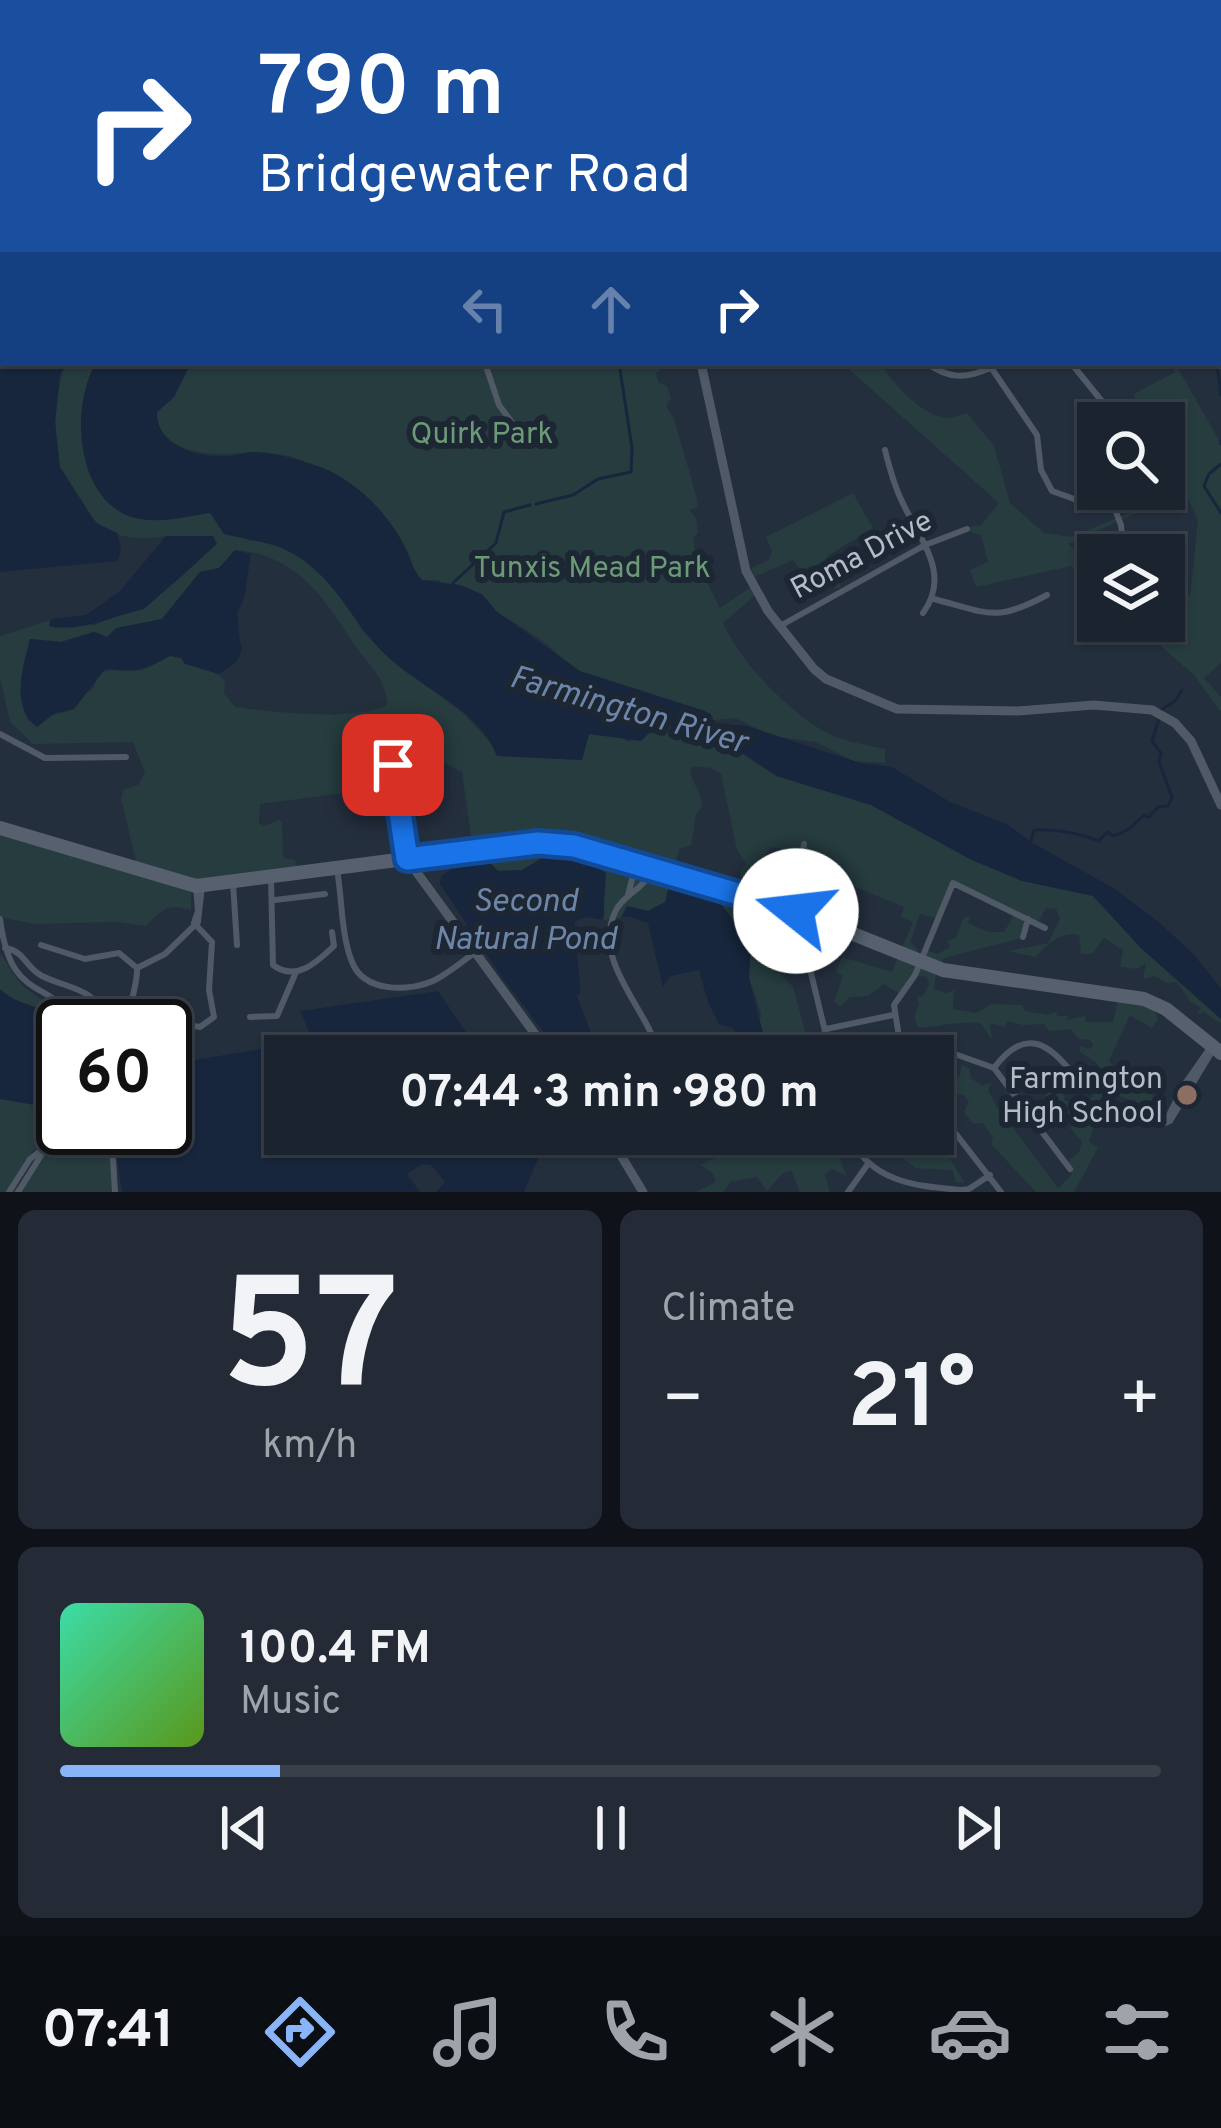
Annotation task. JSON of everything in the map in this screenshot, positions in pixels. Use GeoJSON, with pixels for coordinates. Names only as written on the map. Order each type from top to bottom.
{"type":"FeatureCollection","features":[{"type":"Feature","properties":{"kind":"main road"},"geometry":{"type":"LineString","coordinates":[[0,828],[199,886],[552,843],[796,911],[954,973],[1144,999],[1217,1050]]}},
{"type":"Feature","properties":{"kind":"street"},"geometry":{"type":"LineString","coordinates":[[486,366],[500,405],[519,432]]}},
{"type":"Feature","properties":{"kind":"street"},"geometry":{"type":"LineString","coordinates":[[702,366],[746,570],[780,626],[826,679],[897,709],[1018,711],[1094,705],[1152,710],[1175,723],[1190,741],[1221,805]]}},
{"type":"Feature","properties":{"kind":"street"},"geometry":{"type":"LineString","coordinates":[[933,366],[954,376],[976,375],[989,366],[1037,435],[1041,470],[1052,491],[1077,500]]}},
{"type":"Feature","properties":{"kind":"street"},"geometry":{"type":"LineString","coordinates":[[1073,366],[1103,402]]}},
{"type":"Feature","properties":{"kind":"street"},"geometry":{"type":"LineString","coordinates":[[885,450],[898,494],[938,580],[934,598],[923,614]]}},
{"type":"Feature","properties":{"kind":"street","name":"Roma Drive"},"geometry":{"type":"LineString","coordinates":[[780,626],[925,544],[967,529]]}},
{"type":"Feature","properties":{"kind":"street"},"geometry":{"type":"LineString","coordinates":[[934,598],[995,615],[1015,612],[1047,596]]}},
{"type":"Feature","properties":{"kind":"street"},"geometry":{"type":"LineString","coordinates":[[0,734],[45,758],[126,757]]}},
{"type":"Feature","properties":{"kind":"street"},"geometry":{"type":"LineString","coordinates":[[393,765],[407,859],[536,1035]]}},
{"type":"Feature","properties":{"kind":"street"},"geometry":{"type":"LineString","coordinates":[[804,844],[796,911],[827,1035]]}},
{"type":"Feature","properties":{"kind":"street"},"geometry":{"type":"LineString","coordinates":[[628,895],[643,886],[644,865]]}},
{"type":"Feature","properties":{"kind":"street"},"geometry":{"type":"LineString","coordinates":[[644,865],[614,915],[611,952],[648,1035]]}},
{"type":"Feature","properties":{"kind":"street"},"geometry":{"type":"LineString","coordinates":[[337,868],[351,962],[368,980],[397,988],[431,982],[475,952]]}},
{"type":"Feature","properties":{"kind":"street"},"geometry":{"type":"LineString","coordinates":[[271,878],[273,965],[292,972],[315,964],[334,946],[332,932]]}},
{"type":"Feature","properties":{"kind":"street"},"geometry":{"type":"LineString","coordinates":[[233,883],[237,946]]}},
{"type":"Feature","properties":{"kind":"street"},"geometry":{"type":"LineString","coordinates":[[897,1035],[894,1005],[920,963],[953,883],[1046,928]]}},
{"type":"Feature","properties":{"kind":"street"},"geometry":{"type":"LineString","coordinates":[[137,968],[165,954],[201,916],[199,886]]}},
{"type":"Feature","properties":{"kind":"street"},"geometry":{"type":"LineString","coordinates":[[274,900],[325,894]]}},
{"type":"Feature","properties":{"kind":"street"},"geometry":{"type":"LineString","coordinates":[[0,919],[4,948],[26,983],[51,999]]}},
{"type":"Feature","properties":{"kind":"street"},"geometry":{"type":"LineString","coordinates":[[1022,937],[1028,919]]}},
{"type":"Feature","properties":{"kind":"street"},"geometry":{"type":"LineString","coordinates":[[192,1026],[200,1027],[214,1017],[209,990],[212,943],[194,923]]}},
{"type":"Feature","properties":{"kind":"street"},"geometry":{"type":"LineString","coordinates":[[41,945],[85,959],[119,953],[137,968]]}},
{"type":"Feature","properties":{"kind":"street"},"geometry":{"type":"LineString","coordinates":[[4,948],[20,952],[39,974],[95,999]]}},
{"type":"Feature","properties":{"kind":"street"},"geometry":{"type":"LineString","coordinates":[[130,999],[137,968]]}},
{"type":"Feature","properties":{"kind":"street"},"geometry":{"type":"LineString","coordinates":[[250,1017],[277,1016],[283,1010],[292,972]]}},
{"type":"Feature","properties":{"kind":"street"},"geometry":{"type":"LineString","coordinates":[[826,1029],[893,1015]]}},
{"type":"Feature","properties":{"kind":"street"},"geometry":{"type":"LineString","coordinates":[[994,1067],[1012,1048],[1037,1043],[1051,1048],[1075,1077]]}},
{"type":"Feature","properties":{"kind":"street"},"geometry":{"type":"LineString","coordinates":[[1207,1048],[1217,1050],[1170,1121],[1165,1123],[1207,1048]]}},
{"type":"Feature","properties":{"kind":"street"},"geometry":{"type":"LineString","coordinates":[[954,1054],[994,1067],[1070,1168]]}},
{"type":"Feature","properties":{"kind":"street"},"geometry":{"type":"LineString","coordinates":[[954,1132],[1001,1192]]}},
{"type":"Feature","properties":{"kind":"street"},"geometry":{"type":"LineString","coordinates":[[9,1192],[36,1155]]}},
{"type":"Feature","properties":{"kind":"street"},"geometry":{"type":"LineString","coordinates":[[18,1192],[43,1155]]}},
{"type":"Feature","properties":{"kind":"street"},"geometry":{"type":"LineString","coordinates":[[113,1155],[115,1192]]}},
{"type":"Feature","properties":{"kind":"street"},"geometry":{"type":"LineString","coordinates":[[621,1155],[644,1192]]}},
{"type":"Feature","properties":{"kind":"street"},"geometry":{"type":"LineString","coordinates":[[862,1155],[868,1164],[898,1182],[939,1190],[969,1189],[990,1175]]}},
{"type":"Feature","properties":{"kind":"street"},"geometry":{"type":"LineString","coordinates":[[848,1192],[868,1164]]}},
{"type":"Feature","properties":{"kind":"green space"},"geometry":{"type":"Polygon","coordinates":[[[66,366],[95,366],[83,402],[89,472],[211,513],[250,541],[274,542],[303,560],[337,589],[362,630],[391,660],[463,713],[493,745],[497,756],[582,760],[589,734],[618,735],[628,742],[669,724],[720,742],[734,741],[736,750],[776,776],[871,805],[972,860],[1022,880],[1093,896],[1221,1024],[1204,1012],[1197,1015],[1201,1008],[1177,982],[1154,976],[1143,979],[1146,963],[1137,969],[1120,967],[1123,950],[1104,938],[1092,954],[1081,954],[1079,935],[1072,934],[1055,940],[1036,957],[1008,951],[1048,943],[1060,919],[1056,909],[1046,908],[1037,924],[1028,920],[1022,938],[944,958],[934,989],[954,990],[953,1009],[976,1013],[992,1004],[1022,1005],[1025,1011],[1055,1012],[1068,1016],[1067,1020],[1085,1016],[1085,1022],[1113,1022],[1118,999],[1153,1006],[1158,1020],[1152,1028],[1130,1015],[1109,1061],[1120,1074],[1160,1100],[1165,1106],[1161,1114],[1111,1092],[1101,1099],[1089,1142],[1098,1148],[1074,1192],[1036,1192],[991,1144],[993,1137],[983,1123],[973,1124],[964,1112],[969,1102],[963,1094],[954,1095],[954,1076],[959,1077],[962,1065],[982,1086],[992,1082],[988,1091],[996,1105],[1058,1188],[1072,1174],[1068,1161],[1082,1142],[1070,1128],[1075,1125],[1071,1120],[1045,1096],[1047,1089],[1041,1081],[1026,1079],[1034,1068],[1065,1088],[1064,1100],[1072,1103],[1093,1097],[1094,1080],[1103,1074],[1079,1046],[1090,1049],[1090,1040],[1079,1039],[1070,1029],[1049,1031],[1044,1024],[1007,1021],[1005,1027],[990,1023],[992,1040],[981,1024],[918,1027],[914,1016],[917,997],[929,985],[927,977],[916,975],[900,994],[884,984],[868,996],[850,997],[840,1007],[834,1001],[843,976],[836,972],[842,957],[892,972],[899,954],[920,963],[925,950],[938,954],[951,946],[947,942],[956,937],[964,917],[988,932],[1004,932],[1015,913],[953,883],[938,919],[920,914],[910,942],[916,954],[901,950],[913,922],[901,917],[904,907],[855,887],[849,887],[840,906],[821,902],[834,877],[828,862],[772,847],[764,862],[776,884],[770,886],[766,899],[796,911],[798,920],[768,916],[780,942],[792,939],[798,943],[777,955],[780,974],[793,987],[806,1035],[756,1035],[761,1013],[749,978],[750,939],[720,904],[669,887],[665,902],[648,911],[627,907],[621,918],[603,920],[605,912],[550,854],[522,870],[498,871],[488,861],[459,864],[439,855],[419,857],[422,842],[471,836],[462,772],[393,736],[385,738],[382,754],[362,760],[361,775],[344,793],[260,804],[259,823],[282,823],[283,858],[295,860],[297,874],[191,887],[191,910],[166,909],[146,926],[35,924],[0,917],[0,828],[138,870],[121,798],[124,789],[138,785],[145,772],[133,742],[33,744],[10,722],[0,678],[0,636],[48,621],[55,628],[94,626],[131,613],[200,559],[166,536],[132,538],[96,522],[62,472],[56,414],[66,366]],[[236,550],[219,568],[200,572],[162,619],[107,637],[94,632],[61,642],[30,639],[20,692],[28,721],[69,711],[94,688],[104,671],[144,669],[170,655],[220,676],[225,681],[224,693],[235,707],[334,714],[387,705],[379,678],[318,593],[274,560],[236,550]],[[694,766],[690,770],[702,807],[691,845],[679,849],[673,873],[744,893],[740,871],[746,864],[737,850],[721,774],[711,768],[694,766]]]}},
{"type":"Feature","properties":{"kind":"green space"},"geometry":{"type":"Polygon","coordinates":[[[190,366],[662,366],[656,374],[658,382],[667,386],[671,399],[666,406],[696,495],[698,507],[689,510],[696,518],[698,533],[693,538],[698,564],[720,608],[757,583],[761,590],[723,623],[731,638],[764,682],[792,708],[827,733],[885,749],[885,763],[854,761],[816,742],[772,736],[736,718],[714,720],[694,708],[580,674],[517,624],[438,580],[422,580],[399,540],[305,462],[266,453],[208,453],[173,442],[157,427],[157,412],[174,397],[190,366]]]}},
{"type":"Feature","properties":{"kind":"green space"},"geometry":{"type":"Polygon","coordinates":[[[845,366],[883,366],[900,389],[928,411],[947,418],[967,413],[994,446],[1010,503],[1044,533],[1077,535],[1077,540],[1068,544],[1077,552],[1077,571],[1071,566],[976,587],[970,570],[988,562],[981,535],[970,532],[970,527],[981,525],[999,503],[845,366]]]}},
{"type":"Feature","properties":{"kind":"green space"},"geometry":{"type":"Polygon","coordinates":[[[1172,366],[1177,366],[1221,444],[1221,663],[1204,678],[1221,697],[1221,712],[1194,675],[1156,642],[1185,642],[1189,601],[1185,592],[1190,596],[1198,520],[1185,493],[1185,402],[1136,402],[1134,394],[1175,372],[1172,366]]]}},
{"type":"Feature","properties":{"kind":"green space"},"geometry":{"type":"Polygon","coordinates":[[[853,493],[873,528],[826,557],[841,587],[836,589],[818,564],[800,570],[793,560],[754,577],[751,568],[769,560],[772,551],[766,537],[853,493]]]}},
{"type":"Feature","properties":{"kind":"green space"},"geometry":{"type":"Polygon","coordinates":[[[1137,510],[1143,510],[1090,534],[1078,534],[1137,510]]]}},
{"type":"Feature","properties":{"kind":"green space"},"geometry":{"type":"Polygon","coordinates":[[[0,953],[24,987],[42,999],[36,999],[36,1149],[14,1178],[19,1191],[45,1155],[111,1155],[113,1192],[0,1192],[0,953]]]}},
{"type":"Feature","properties":{"kind":"green space"},"geometry":{"type":"Polygon","coordinates":[[[721,1155],[832,1155],[839,1158],[847,1176],[832,1169],[825,1174],[830,1192],[800,1192],[791,1170],[767,1191],[757,1177],[731,1182],[723,1192],[696,1192],[716,1182],[701,1165],[721,1155]]]}},
{"type":"Feature","properties":{"kind":"green space"},"geometry":{"type":"Polygon","coordinates":[[[898,1155],[948,1155],[965,1183],[956,1182],[952,1170],[916,1168],[898,1155]]]}},
{"type":"Feature","properties":{"kind":"water"},"geometry":{"type":"Polygon","coordinates":[[[0,366],[65,366],[55,422],[60,467],[96,523],[117,533],[118,561],[0,572],[0,366]]]}},
{"type":"Feature","properties":{"kind":"water","name":"Farmington River"},"geometry":{"type":"Polygon","coordinates":[[[95,366],[190,366],[174,397],[157,412],[163,433],[180,447],[202,455],[254,452],[282,456],[324,468],[365,495],[388,520],[422,580],[460,585],[482,594],[496,611],[580,671],[705,711],[716,723],[747,726],[860,763],[892,767],[950,802],[1007,824],[1115,889],[1160,923],[1221,988],[1221,1019],[1141,948],[1093,896],[1022,881],[972,860],[871,805],[777,776],[732,746],[668,724],[641,741],[589,734],[582,760],[497,756],[464,712],[376,645],[327,582],[293,553],[224,534],[210,513],[146,520],[109,504],[96,487],[82,446],[88,381],[95,366]]]}},
{"type":"Feature","properties":{"kind":"water"},"geometry":{"type":"Polygon","coordinates":[[[166,536],[213,536],[217,544],[144,609],[86,625],[49,626],[51,619],[86,615],[120,591],[166,536]]]}},
{"type":"Feature","properties":{"kind":"water"},"geometry":{"type":"Polygon","coordinates":[[[235,550],[251,554],[237,613],[242,649],[236,662],[219,674],[170,656],[139,669],[105,669],[74,709],[55,713],[37,727],[29,719],[21,686],[30,639],[61,642],[94,632],[107,637],[116,628],[162,619],[200,572],[219,568],[235,550]]]}},
{"type":"Feature","properties":{"kind":"water","name":"Second Natural Pond"},"geometry":{"type":"Polygon","coordinates":[[[550,853],[587,861],[606,873],[603,920],[575,921],[577,996],[592,1035],[546,1035],[440,884],[441,876],[459,864],[488,861],[498,871],[522,870],[550,853]]]}},
{"type":"Feature","properties":{"kind":"water"},"geometry":{"type":"Polygon","coordinates":[[[669,886],[713,899],[751,939],[749,978],[763,1035],[737,1035],[734,1029],[719,1024],[699,970],[670,976],[663,987],[648,923],[621,918],[627,906],[648,911],[665,902],[669,886]]]}},
{"type":"Feature","properties":{"kind":"water"},"geometry":{"type":"Polygon","coordinates":[[[0,989],[36,1008],[36,1105],[0,1099],[0,989]]]}},
{"type":"Feature","properties":{"kind":"water"},"geometry":{"type":"Polygon","coordinates":[[[438,991],[468,1035],[310,1035],[300,1011],[438,991]]]}},
{"type":"Feature","properties":{"kind":"water"},"geometry":{"type":"Polygon","coordinates":[[[264,1046],[264,1155],[539,1155],[524,1192],[436,1192],[445,1182],[431,1165],[422,1164],[407,1174],[420,1192],[122,1192],[118,1155],[192,1155],[192,1060],[264,1046]]]}},
{"type":"Feature","properties":{"kind":"waterway"},"geometry":{"type":"LineString","coordinates":[[536,504],[573,495],[598,479],[631,472],[619,366]]}},
{"type":"Feature","properties":{"kind":"waterway"},"geometry":{"type":"LineString","coordinates":[[1217,366],[1221,395]]}},
{"type":"Feature","properties":{"kind":"waterway"},"geometry":{"type":"LineString","coordinates":[[1221,464],[1204,486],[1221,513]]}},
{"type":"Feature","properties":{"kind":"waterway"},"geometry":{"type":"LineString","coordinates":[[453,583],[496,543],[504,512],[530,505]]}},
{"type":"Feature","properties":{"kind":"waterway"},"geometry":{"type":"LineString","coordinates":[[1161,710],[1182,690]]}},
{"type":"Feature","properties":{"kind":"waterway"},"geometry":{"type":"LineString","coordinates":[[1031,840],[1034,830],[1043,830],[1099,841],[1107,832],[1113,836],[1123,832],[1144,815],[1149,817],[1158,807],[1168,806],[1172,797],[1159,762],[1161,753],[1152,741],[1159,719]]}},
{"type":"Feature","properties":{"kind":"place","name":"Farmington High School"},"geometry":{"type":"Point","coordinates":[1187,1095]}},
{"type":"Feature","properties":{"kind":"route"},"geometry":{"type":"LineString","coordinates":[[393,765],[407,859],[552,843],[796,911]]}},
{"type":"Feature","properties":{"kind":"park label","name":"Quirk Park"},"geometry":{"type":"Point","coordinates":[482,433]}},
{"type":"Feature","properties":{"kind":"park label","name":"Tunxis Mead Park"},"geometry":{"type":"Point","coordinates":[592,567]}}]}
